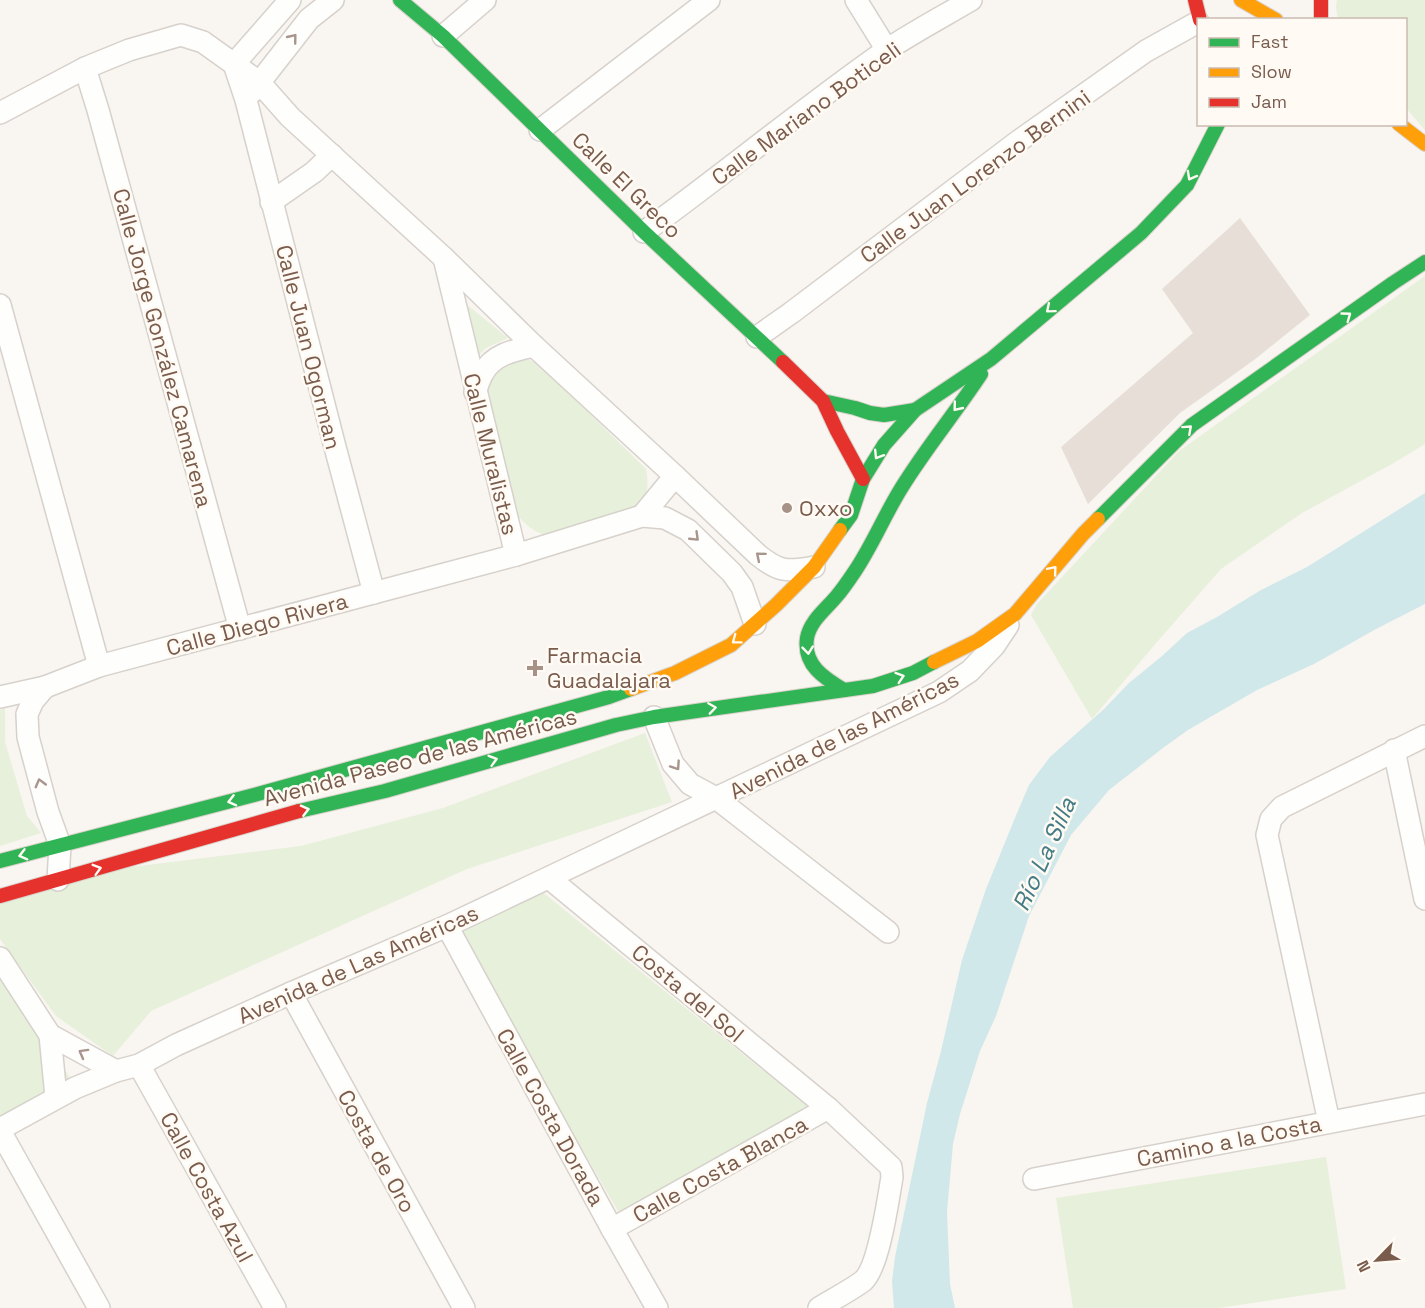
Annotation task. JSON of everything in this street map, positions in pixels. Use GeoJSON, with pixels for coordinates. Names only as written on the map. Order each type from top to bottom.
{"type":"FeatureCollection","features":[{"type":"Feature","properties":{"kind":"street"},"geometry":{"type":"LineString","coordinates":[[234,64],[290,0]]}},
{"type":"Feature","properties":{"kind":"street"},"geometry":{"type":"LineString","coordinates":[[246,100],[309,19],[333,0]]}},
{"type":"Feature","properties":{"kind":"street","name":"Calle El Greco"},"geometry":{"type":"LineString","coordinates":[[400,0],[443,36],[823,402],[863,479]]}},
{"type":"Feature","properties":{"kind":"street"},"geometry":{"type":"LineString","coordinates":[[443,36],[485,0]]}},
{"type":"Feature","properties":{"kind":"street"},"geometry":{"type":"LineString","coordinates":[[540,130],[709,0]]}},
{"type":"Feature","properties":{"kind":"street"},"geometry":{"type":"LineString","coordinates":[[856,0],[887,50]]}},
{"type":"Feature","properties":{"kind":"street","name":"Calle Mariano Boticeli"},"geometry":{"type":"LineString","coordinates":[[645,232],[785,124],[887,50],[971,0]]}},
{"type":"Feature","properties":{"kind":"street"},"geometry":{"type":"LineString","coordinates":[[1195,0],[1198,18]]}},
{"type":"Feature","properties":{"kind":"street"},"geometry":{"type":"LineString","coordinates":[[1242,0],[1273,16]]}},
{"type":"Feature","properties":{"kind":"street"},"geometry":{"type":"LineString","coordinates":[[1321,0],[1321,18]]}},
{"type":"Feature","properties":{"kind":"street","name":"Calle Juan Lorenzo Bernini"},"geometry":{"type":"LineString","coordinates":[[757,337],[1020,140],[1146,51],[1197,22]]}},
{"type":"Feature","properties":{"kind":"street"},"geometry":{"type":"LineString","coordinates":[[0,113],[85,68],[129,50],[181,35],[203,42],[259,82],[290,117],[444,258],[534,346],[758,555],[772,566],[791,571],[814,567]]}},
{"type":"Feature","properties":{"kind":"street","name":"Calle Juan Ogorman"},"geometry":{"type":"LineString","coordinates":[[234,64],[246,100],[374,593]]}},
{"type":"Feature","properties":{"kind":"street","name":"Calle Jorge González Camarena"},"geometry":{"type":"LineString","coordinates":[[85,68],[240,629]]}},
{"type":"Feature","properties":{"kind":"street","name":"Avenida Paseo de las Américas"},"geometry":{"type":"LineString","coordinates":[[0,861],[254,795],[609,697],[675,673],[730,645],[814,567],[851,515],[863,479],[884,446],[915,410],[991,359],[1140,233],[1187,185],[1218,126]]}},
{"type":"Feature","properties":{"kind":"street"},"geometry":{"type":"LineString","coordinates":[[1400,126],[1425,144]]}},
{"type":"Feature","properties":{"kind":"street"},"geometry":{"type":"LineString","coordinates":[[272,202],[314,172],[332,155]]}},
{"type":"Feature","properties":{"kind":"street","name":"Calle Muralistas"},"geometry":{"type":"LineString","coordinates":[[444,258],[516,555],[642,516],[665,518],[688,530],[732,573],[742,587],[755,624]]}},
{"type":"Feature","properties":{"kind":"street","name":"Avenida Paseo de las Américas"},"geometry":{"type":"LineString","coordinates":[[0,896],[304,810],[385,791],[616,725],[654,717],[873,686],[913,673],[976,641],[1015,614],[1083,534],[1192,425],[1425,262]]}},
{"type":"Feature","properties":{"kind":"street"},"geometry":{"type":"LineString","coordinates":[[0,305],[99,666]]}},
{"type":"Feature","properties":{"kind":"street"},"geometry":{"type":"LineString","coordinates":[[475,392],[483,371],[496,359],[510,351],[534,346]]}},
{"type":"Feature","properties":{"kind":"street"},"geometry":{"type":"LineString","coordinates":[[844,690],[812,668],[808,656],[807,638],[814,622],[833,602],[848,581],[879,531],[893,501],[991,359]]}},
{"type":"Feature","properties":{"kind":"street"},"geometry":{"type":"LineString","coordinates":[[823,402],[884,415],[915,410]]}},
{"type":"Feature","properties":{"kind":"street"},"geometry":{"type":"LineString","coordinates":[[642,516],[675,476]]}},
{"type":"Feature","properties":{"kind":"street"},"geometry":{"type":"LineString","coordinates":[[851,515],[851,537]]}},
{"type":"Feature","properties":{"kind":"street","name":"Calle Diego Rivera"},"geometry":{"type":"LineString","coordinates":[[0,697],[45,687],[99,666],[516,555]]}},
{"type":"Feature","properties":{"kind":"street"},"geometry":{"type":"LineString","coordinates":[[833,602],[849,557]]}},
{"type":"Feature","properties":{"kind":"street","name":"Avenida de las Américas"},"geometry":{"type":"LineString","coordinates":[[716,798],[939,692],[970,671],[994,646],[1015,614]]}},
{"type":"Feature","properties":{"kind":"street"},"geometry":{"type":"LineString","coordinates":[[45,687],[33,701],[27,714],[28,737],[48,812],[60,845],[58,880]]}},
{"type":"Feature","properties":{"kind":"street"},"geometry":{"type":"LineString","coordinates":[[654,717],[673,764],[690,784],[716,798],[888,932]]}},
{"type":"Feature","properties":{"kind":"street"},"geometry":{"type":"LineString","coordinates":[[1329,1122],[1267,835],[1271,819],[1282,807],[1425,736]]}},
{"type":"Feature","properties":{"kind":"street"},"geometry":{"type":"LineString","coordinates":[[1394,750],[1425,899]]}},
{"type":"Feature","properties":{"kind":"street","name":"Avenida de Las Américas"},"geometry":{"type":"LineString","coordinates":[[0,1130],[56,1097],[116,1071],[139,1065],[176,1045],[291,993],[447,926],[716,798]]}},
{"type":"Feature","properties":{"kind":"street","name":"Costa del Sol"},"geometry":{"type":"LineString","coordinates":[[549,878],[828,1108],[891,1167],[892,1177],[877,1255],[871,1269],[864,1280],[819,1308]]}},
{"type":"Feature","properties":{"kind":"street","name":"Calle Costa Dorada"},"geometry":{"type":"LineString","coordinates":[[447,926],[657,1308]]}},
{"type":"Feature","properties":{"kind":"street"},"geometry":{"type":"LineString","coordinates":[[0,958],[50,1035],[56,1097]]}},
{"type":"Feature","properties":{"kind":"street","name":"Costa de Oro"},"geometry":{"type":"LineString","coordinates":[[291,993],[464,1308]]}},
{"type":"Feature","properties":{"kind":"street"},"geometry":{"type":"LineString","coordinates":[[50,1035],[116,1071]]}},
{"type":"Feature","properties":{"kind":"street","name":"Calle Costa Azul"},"geometry":{"type":"LineString","coordinates":[[139,1065],[274,1308]]}},
{"type":"Feature","properties":{"kind":"street","name":"Camino a la Costa"},"geometry":{"type":"LineString","coordinates":[[1034,1179],[1425,1104]]}},
{"type":"Feature","properties":{"kind":"street","name":"Calle Costa Blanca"},"geometry":{"type":"LineString","coordinates":[[612,1229],[828,1108]]}},
{"type":"Feature","properties":{"kind":"street"},"geometry":{"type":"LineString","coordinates":[[0,1130],[99,1308]]}},
{"type":"Feature","properties":{"kind":"green space"},"geometry":{"type":"Polygon","coordinates":[[[1337,0],[1425,0],[1425,130],[1407,109],[1407,18],[1338,18],[1337,0]]]}},
{"type":"Feature","properties":{"kind":"green space"},"geometry":{"type":"Polygon","coordinates":[[[1425,276],[1425,444],[1302,513],[1221,569],[1092,719],[1031,615],[1037,604],[1179,451],[1425,276]]]}},
{"type":"Feature","properties":{"kind":"green space"},"geometry":{"type":"Polygon","coordinates":[[[456,296],[508,338],[486,348],[475,359],[456,296]]]}},
{"type":"Feature","properties":{"kind":"green space"},"geometry":{"type":"Polygon","coordinates":[[[527,359],[539,364],[646,469],[648,484],[643,500],[626,514],[546,535],[531,528],[519,517],[487,390],[496,371],[501,367],[527,359]]]}},
{"type":"Feature","properties":{"kind":"green space"},"geometry":{"type":"Polygon","coordinates":[[[5,708],[5,742],[27,816],[41,833],[0,846],[0,710],[5,708]]]}},
{"type":"Feature","properties":{"kind":"green space"},"geometry":{"type":"Polygon","coordinates":[[[645,733],[672,802],[467,869],[151,1011],[113,1056],[56,1016],[0,939],[0,900],[91,872],[301,846],[443,808],[645,733]]]}},
{"type":"Feature","properties":{"kind":"green space"},"geometry":{"type":"Polygon","coordinates":[[[535,886],[807,1106],[622,1218],[535,1068],[459,925],[535,886]]]}},
{"type":"Feature","properties":{"kind":"green space"},"geometry":{"type":"Polygon","coordinates":[[[0,965],[75,1086],[0,1122],[0,965]]]}},
{"type":"Feature","properties":{"kind":"green space"},"geometry":{"type":"Polygon","coordinates":[[[1326,1157],[1346,1289],[1219,1308],[1073,1308],[1056,1198],[1326,1157]]]}},
{"type":"Feature","properties":{"kind":"water","name":"Río La Silla"},"geometry":{"type":"Polygon","coordinates":[[[1425,493],[1425,604],[1314,664],[1257,690],[1188,730],[1109,790],[1071,835],[1029,916],[996,1016],[980,1051],[960,1114],[953,1144],[947,1212],[950,1284],[955,1308],[894,1308],[892,1281],[895,1257],[927,1103],[962,960],[986,889],[1029,785],[1050,757],[1104,709],[1129,683],[1187,633],[1261,590],[1307,567],[1425,493]]]}},
{"type":"Feature","properties":{"kind":"building"},"geometry":{"type":"Polygon","coordinates":[[[1240,218],[1310,315],[1254,360],[1180,413],[1088,504],[1061,447],[1193,333],[1162,289],[1240,218]]]}},
{"type":"Feature","properties":{"kind":"traffic: fast"},"geometry":{"type":"LineString","coordinates":[[400,0],[443,36],[644,232],[783,362]]}},
{"type":"Feature","properties":{"kind":"traffic: fast"},"geometry":{"type":"LineString","coordinates":[[840,530],[851,515],[863,479],[884,445],[915,410],[991,359],[1141,233],[1187,185],[1217,126]]}},
{"type":"Feature","properties":{"kind":"traffic: fast"},"geometry":{"type":"LineString","coordinates":[[1098,519],[1192,425],[1425,262]]}},
{"type":"Feature","properties":{"kind":"traffic: fast"},"geometry":{"type":"LineString","coordinates":[[844,690],[816,670],[808,656],[809,632],[815,621],[853,574],[911,473],[981,374]]}},
{"type":"Feature","properties":{"kind":"traffic: fast"},"geometry":{"type":"LineString","coordinates":[[823,401],[884,415],[915,410]]}},
{"type":"Feature","properties":{"kind":"traffic: fast"},"geometry":{"type":"LineString","coordinates":[[299,811],[385,791],[616,725],[654,717],[873,686],[913,673],[934,662]]}},
{"type":"Feature","properties":{"kind":"traffic: fast"},"geometry":{"type":"LineString","coordinates":[[0,861],[254,795],[631,689]]}},
{"type":"Feature","properties":{"kind":"traffic: slow"},"geometry":{"type":"LineString","coordinates":[[1241,0],[1272,18]]}},
{"type":"Feature","properties":{"kind":"traffic: slow"},"geometry":{"type":"LineString","coordinates":[[1402,126],[1425,144]]}},
{"type":"Feature","properties":{"kind":"traffic: slow"},"geometry":{"type":"LineString","coordinates":[[934,662],[977,641],[1015,614],[1098,519]]}},
{"type":"Feature","properties":{"kind":"traffic: slow"},"geometry":{"type":"LineString","coordinates":[[631,689],[675,673],[731,645],[814,567],[840,530]]}},
{"type":"Feature","properties":{"kind":"traffic: jam"},"geometry":{"type":"LineString","coordinates":[[1195,0],[1200,18]]}},
{"type":"Feature","properties":{"kind":"traffic: jam"},"geometry":{"type":"LineString","coordinates":[[1321,0],[1321,18]]}},
{"type":"Feature","properties":{"kind":"traffic: jam"},"geometry":{"type":"LineString","coordinates":[[783,362],[823,401],[863,479]]}},
{"type":"Feature","properties":{"kind":"traffic: jam"},"geometry":{"type":"LineString","coordinates":[[0,896],[299,811]]}},
{"type":"Feature","properties":{"kind":"place","name":"Oxxo"},"geometry":{"type":"Point","coordinates":[787,508]}},
{"type":"Feature","properties":{"kind":"place","name":"Farmacia Guadalajara"},"geometry":{"type":"Point","coordinates":[535,668]}}]}
